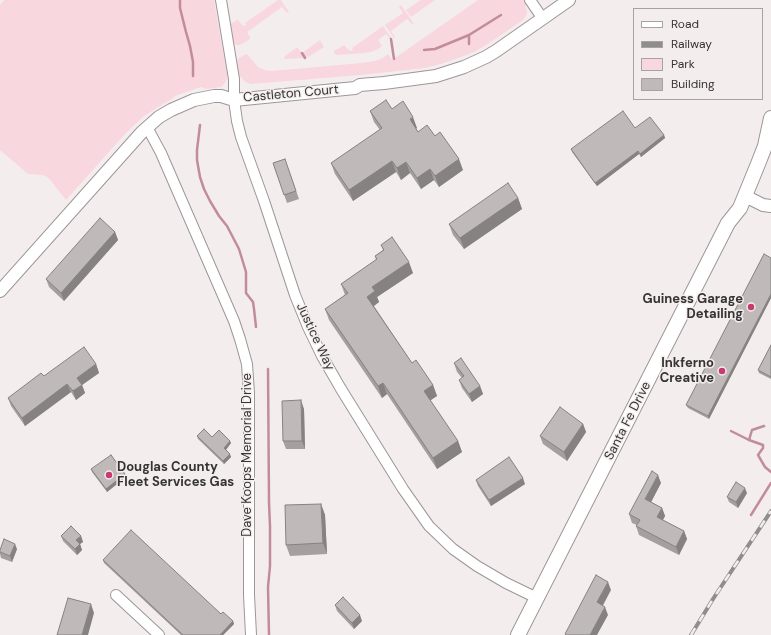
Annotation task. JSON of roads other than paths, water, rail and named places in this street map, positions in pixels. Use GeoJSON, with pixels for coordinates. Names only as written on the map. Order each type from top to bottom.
{"type":"FeatureCollection","features":[{"type":"Feature","properties":{"kind":"main road","name":"Santa Fe Drive"},"geometry":{"type":"LineString","coordinates":[[518,635],[728,223],[740,208],[765,146],[771,118]]}},
{"type":"Feature","properties":{"kind":"street","name":"Justice Way"},"geometry":{"type":"LineString","coordinates":[[221,0],[234,79],[234,100],[237,121],[295,295],[322,356],[403,489],[420,514],[436,533],[453,549],[477,566],[506,583],[537,598]]}},
{"type":"Feature","properties":{"kind":"street"},"geometry":{"type":"LineString","coordinates":[[530,0],[543,18]]}},
{"type":"Feature","properties":{"kind":"street","name":"Castleton Court"},"geometry":{"type":"LineString","coordinates":[[0,291],[128,147],[147,127],[170,110],[194,100],[207,97],[221,96],[234,100],[355,88],[360,85],[436,76],[464,67],[486,57],[570,0]]}},
{"type":"Feature","properties":{"kind":"street","name":"Dave Koops Memorial Drive"},"geometry":{"type":"LineString","coordinates":[[147,127],[161,153],[234,321],[247,364],[250,635]]}},
{"type":"Feature","properties":{"kind":"street"},"geometry":{"type":"LineString","coordinates":[[745,196],[761,204],[771,206]]}},
{"type":"Feature","properties":{"kind":"street"},"geometry":{"type":"LineString","coordinates":[[116,594],[159,635]]}},
{"type":"Feature","properties":{"kind":"waterway"},"geometry":{"type":"LineString","coordinates":[[180,0],[180,8],[193,62],[193,76]]}},
{"type":"Feature","properties":{"kind":"waterway"},"geometry":{"type":"LineString","coordinates":[[469,44],[469,35],[501,15]]}},
{"type":"Feature","properties":{"kind":"waterway"},"geometry":{"type":"LineString","coordinates":[[424,50],[435,49],[469,35]]}},
{"type":"Feature","properties":{"kind":"waterway"},"geometry":{"type":"LineString","coordinates":[[391,39],[394,59]]}},
{"type":"Feature","properties":{"kind":"waterway"},"geometry":{"type":"LineString","coordinates":[[302,53],[305,58]]}},
{"type":"Feature","properties":{"kind":"waterway"},"geometry":{"type":"LineString","coordinates":[[200,125],[197,150],[200,177],[210,201],[227,226],[239,249],[246,272],[246,293],[253,302],[256,327]]}},
{"type":"Feature","properties":{"kind":"waterway"},"geometry":{"type":"LineString","coordinates":[[268,369],[270,526],[270,566],[268,587],[269,635]]}},
{"type":"Feature","properties":{"kind":"waterway"},"geometry":{"type":"LineString","coordinates":[[749,440],[752,430],[764,426]]}},
{"type":"Feature","properties":{"kind":"waterway"},"geometry":{"type":"LineString","coordinates":[[731,431],[763,445],[763,448],[758,455],[765,467],[771,472]]}},
{"type":"Feature","properties":{"kind":"waterway"},"geometry":{"type":"LineString","coordinates":[[751,515],[771,483]]}},
{"type":"Feature","properties":{"kind":"railway"},"geometry":{"type":"LineString","coordinates":[[691,635],[771,511]]}},
{"type":"Feature","properties":{"kind":"place","name":"Guiness Garage Detailing"},"geometry":{"type":"Point","coordinates":[751,307]}},
{"type":"Feature","properties":{"kind":"place","name":"Inkferno Creative"},"geometry":{"type":"Point","coordinates":[722,371]}},
{"type":"Feature","properties":{"kind":"place","name":"Douglas County Fleet Services Gas"},"geometry":{"type":"Point","coordinates":[109,475]}}]}
